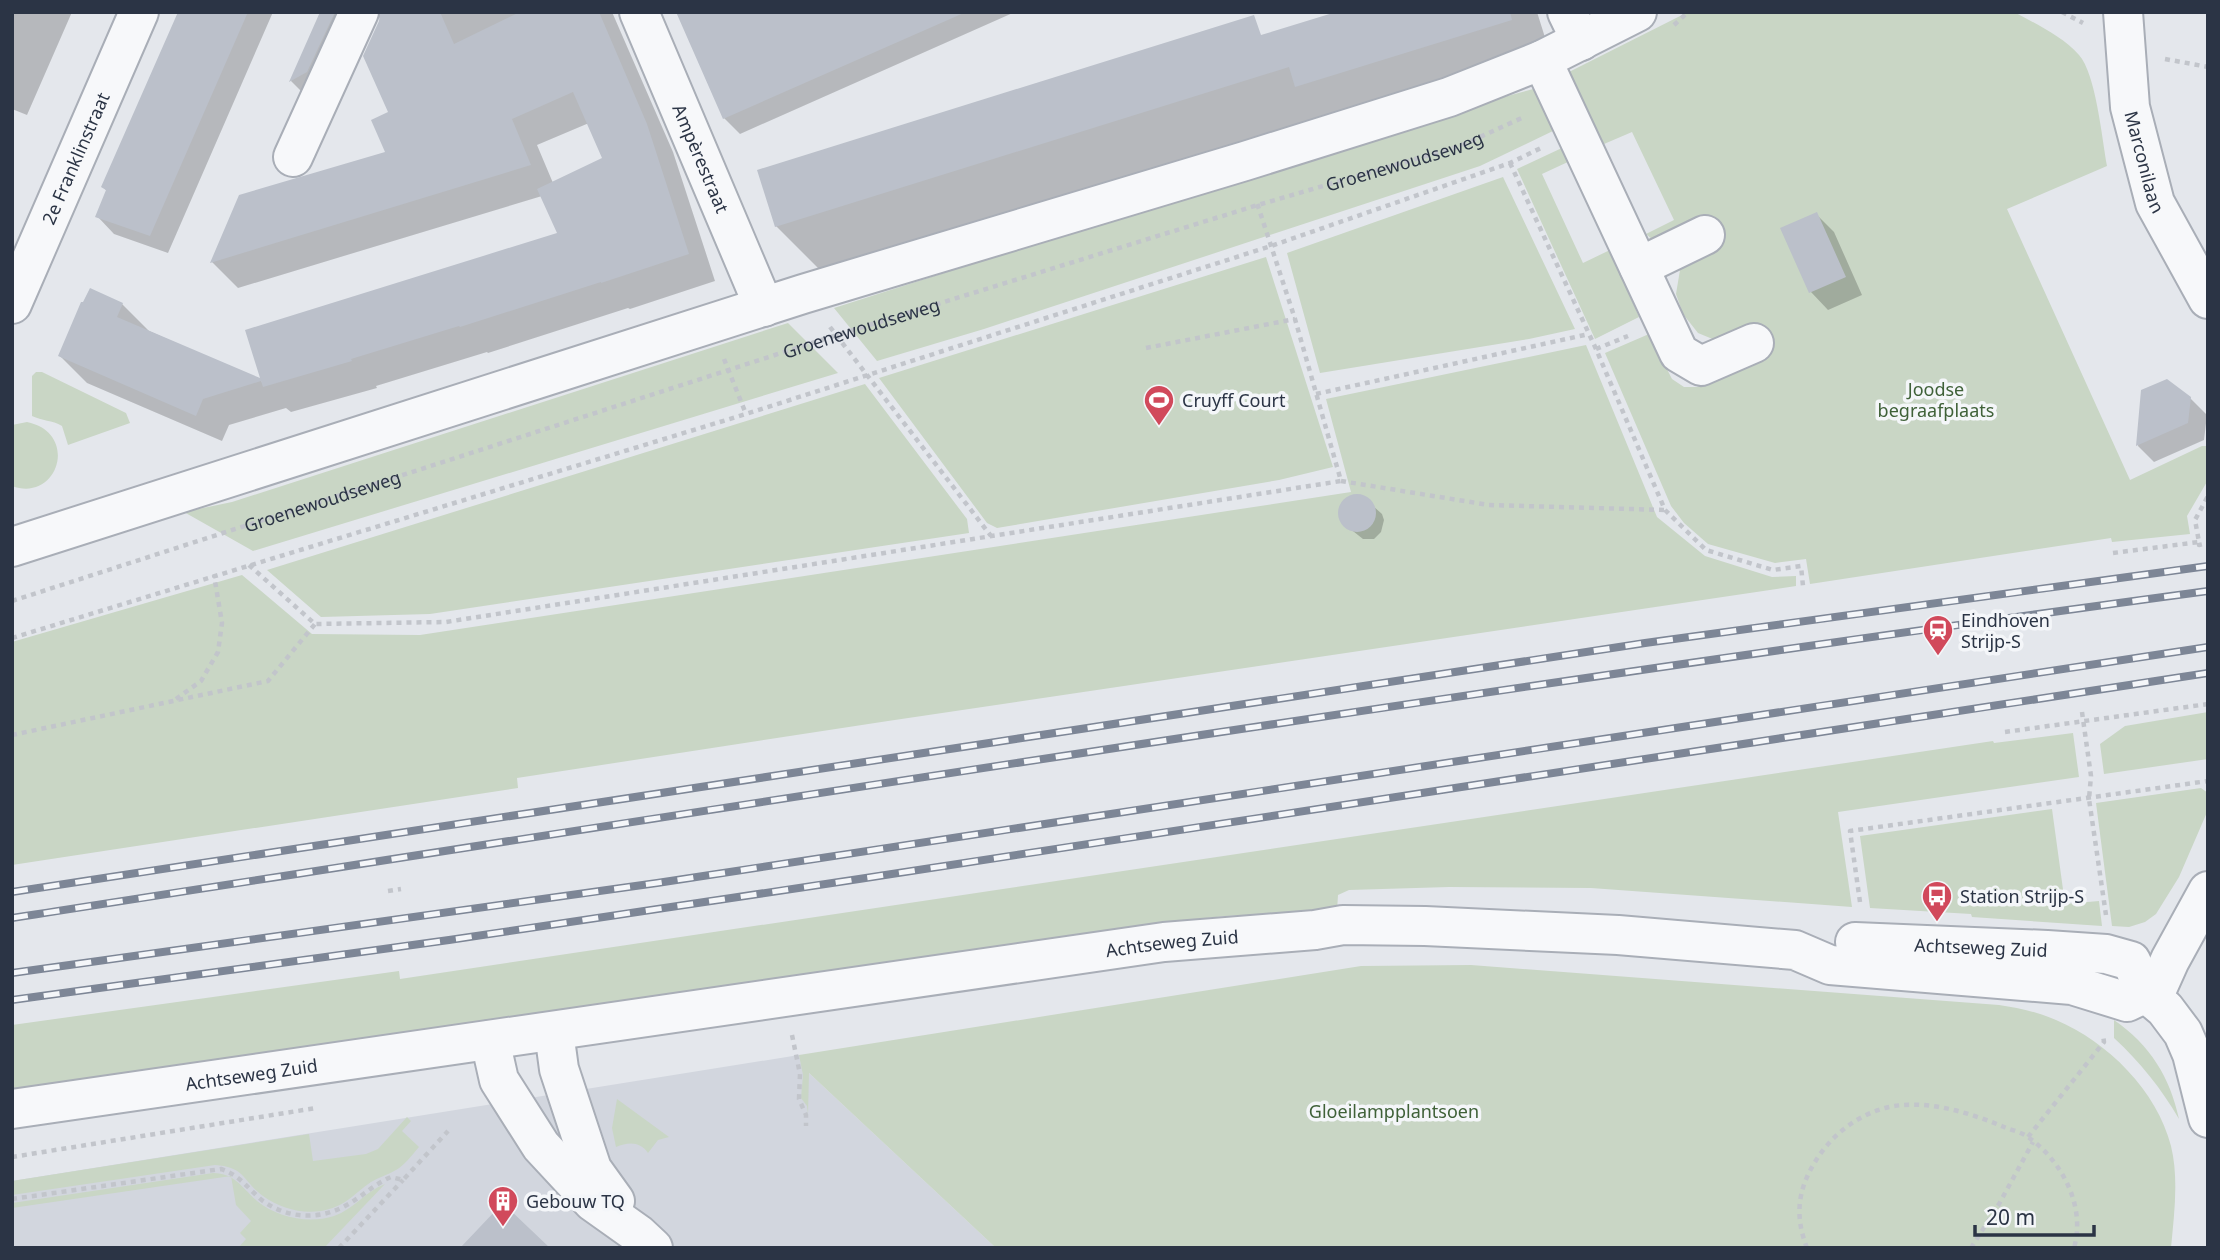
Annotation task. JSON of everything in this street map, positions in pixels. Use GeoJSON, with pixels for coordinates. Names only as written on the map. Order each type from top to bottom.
{"type":"FeatureCollection","features":[{"type":"Feature","properties":{"kind":"street","name":"2e Franklinstraat"},"geometry":{"type":"LineString","coordinates":[[12,304],[25,237],[139,12]]}},
{"type":"Feature","properties":{"kind":"street"},"geometry":{"type":"LineString","coordinates":[[293,157],[359,12]]}},
{"type":"Feature","properties":{"kind":"street","name":"Ampèrestraat"},"geometry":{"type":"LineString","coordinates":[[639,12],[764,307]]}},
{"type":"Feature","properties":{"kind":"street","name":"Marconilaan"},"geometry":{"type":"LineString","coordinates":[[2123,12],[2130,107],[2155,203],[2208,299]]}},
{"type":"Feature","properties":{"kind":"street"},"geometry":{"type":"LineString","coordinates":[[12,547],[764,307],[1449,97],[1542,60],[1574,27],[1650,22]]}},
{"type":"Feature","properties":{"kind":"street"},"geometry":{"type":"LineString","coordinates":[[1542,60],[1679,353],[1701,366],[1754,344]]}},
{"type":"Feature","properties":{"kind":"street"},"geometry":{"type":"LineString","coordinates":[[1639,267],[1705,235]]}},
{"type":"Feature","properties":{"kind":"street"},"geometry":{"type":"LineString","coordinates":[[2208,891],[2150,995],[2165,1009],[2183,1033],[2192,1054],[2208,1118]]}},
{"type":"Feature","properties":{"kind":"street","name":"Achtseweg Zuid"},"geometry":{"type":"LineString","coordinates":[[12,1109],[1164,942],[1343,926],[1424,926],[1618,935],[1795,950],[1830,965],[2072,985],[2127,1002],[2150,995]]}},
{"type":"Feature","properties":{"kind":"street"},"geometry":{"type":"LineString","coordinates":[[554,1031],[559,1069],[592,1169],[645,1241]]}},
{"type":"Feature","properties":{"kind":"street"},"geometry":{"type":"LineString","coordinates":[[490,1040],[499,1080],[541,1146],[593,1202],[645,1241]]}},
{"type":"Feature","properties":{"kind":"path"},"geometry":{"type":"LineString","coordinates":[[1650,22],[1688,12]]}},
{"type":"Feature","properties":{"kind":"path"},"geometry":{"type":"LineString","coordinates":[[12,638],[746,414],[1270,246],[1510,163],[1568,116]]}},
{"type":"Feature","properties":{"kind":"path","name":"Groenewoudseweg"},"geometry":{"type":"LineString","coordinates":[[12,601],[837,335],[1258,205],[1568,116]]}},
{"type":"Feature","properties":{"kind":"path"},"geometry":{"type":"LineString","coordinates":[[1510,163],[1589,334],[1665,510],[1706,550],[1773,570],[1801,566],[1803,586]]}},
{"type":"Feature","properties":{"kind":"path"},"geometry":{"type":"LineString","coordinates":[[1258,205],[1296,318],[1341,481]]}},
{"type":"Feature","properties":{"kind":"path"},"geometry":{"type":"LineString","coordinates":[[1146,348],[1296,318]]}},
{"type":"Feature","properties":{"kind":"path"},"geometry":{"type":"LineString","coordinates":[[1316,394],[1589,334]]}},
{"type":"Feature","properties":{"kind":"path"},"geometry":{"type":"LineString","coordinates":[[837,335],[991,536]]}},
{"type":"Feature","properties":{"kind":"path"},"geometry":{"type":"LineString","coordinates":[[728,370],[746,414]]}},
{"type":"Feature","properties":{"kind":"path"},"geometry":{"type":"LineString","coordinates":[[249,564],[315,624],[446,622],[1341,481],[1489,505],[1665,510]]}},
{"type":"Feature","properties":{"kind":"path"},"geometry":{"type":"LineString","coordinates":[[2113,552],[2204,543],[2195,520],[2208,496]]}},
{"type":"Feature","properties":{"kind":"path"},"geometry":{"type":"LineString","coordinates":[[173,701],[201,681],[218,652],[222,623],[214,575]]}},
{"type":"Feature","properties":{"kind":"path"},"geometry":{"type":"LineString","coordinates":[[12,735],[268,681],[315,624]]}},
{"type":"Feature","properties":{"kind":"path"},"geometry":{"type":"LineString","coordinates":[[2005,732],[2208,704]]}},
{"type":"Feature","properties":{"kind":"path"},"geometry":{"type":"LineString","coordinates":[[2082,712],[2091,776],[2090,799],[2107,921]]}},
{"type":"Feature","properties":{"kind":"path"},"geometry":{"type":"LineString","coordinates":[[1862,912],[1850,831],[2208,782]]}},
{"type":"Feature","properties":{"kind":"path"},"geometry":{"type":"LineString","coordinates":[[388,891],[401,889]]}},
{"type":"Feature","properties":{"kind":"path"},"geometry":{"type":"LineString","coordinates":[[792,1032],[800,1074],[799,1099],[806,1115],[807,1126]]}},
{"type":"Feature","properties":{"kind":"path"},"geometry":{"type":"LineString","coordinates":[[2028,1137],[2104,1042]]}},
{"type":"Feature","properties":{"kind":"path"},"geometry":{"type":"LineString","coordinates":[[1807,1248],[1799,1225],[1799,1198],[1821,1152],[1844,1129],[1868,1114],[1900,1106],[1939,1108],[1985,1119],[2028,1137],[2060,1171],[2069,1186],[2078,1221],[2074,1248]]}},
{"type":"Feature","properties":{"kind":"path"},"geometry":{"type":"LineString","coordinates":[[339,1248],[448,1131]]}},
{"type":"Feature","properties":{"kind":"path"},"geometry":{"type":"LineString","coordinates":[[1971,1248],[2033,1142]]}},
{"type":"Feature","properties":{"kind":"path"},"geometry":{"type":"LineString","coordinates":[[12,1199],[221,1169],[238,1177],[252,1192],[277,1209],[314,1216],[346,1206],[373,1186],[391,1177],[403,1180]]}},
{"type":"Feature","properties":{"kind":"shaded area"},"geometry":{"type":"Polygon","coordinates":[[[799,1055],[807,1060],[809,1073],[996,1248],[12,1248],[12,1181],[799,1055]]]}},
{"type":"Feature","properties":{"kind":"green space","name":"Joodse begraafplaats"},"geometry":{"type":"Polygon","coordinates":[[[1688,12],[2014,12],[2057,36],[2079,55],[2094,91],[2107,166],[2007,209],[2130,480],[2202,446],[2208,446],[2208,480],[2187,516],[2190,534],[2112,542],[2111,538],[1810,584],[1806,559],[1775,563],[1708,544],[1684,523],[1671,506],[1605,353],[1649,334],[1672,379],[1684,387],[1697,387],[1761,359],[1698,333],[1683,314],[1676,294],[1680,270],[1692,254],[1654,241],[1646,234],[1674,220],[1632,132],[1604,144],[1569,72],[1688,12]]]}},
{"type":"Feature","properties":{"kind":"green space"},"geometry":{"type":"Polygon","coordinates":[[[1537,88],[1555,130],[1480,166],[984,329],[877,361],[834,308],[1452,111],[1537,88]]]}},
{"type":"Feature","properties":{"kind":"green space"},"geometry":{"type":"Polygon","coordinates":[[[1564,147],[1570,161],[1542,174],[1583,263],[1610,250],[1639,317],[1595,339],[1517,169],[1564,147]]]}},
{"type":"Feature","properties":{"kind":"green space"},"geometry":{"type":"Polygon","coordinates":[[[1503,177],[1575,329],[1320,373],[1287,253],[1503,177]]]}},
{"type":"Feature","properties":{"kind":"green space"},"geometry":{"type":"Polygon","coordinates":[[[1266,257],[1333,467],[1279,480],[997,528],[987,523],[879,378],[1266,257]]]}},
{"type":"Feature","properties":{"kind":"green space"},"geometry":{"type":"Polygon","coordinates":[[[788,323],[838,373],[253,551],[184,512],[232,502],[788,323]]]}},
{"type":"Feature","properties":{"kind":"green space"},"geometry":{"type":"Polygon","coordinates":[[[1586,345],[1657,517],[1705,556],[1772,577],[1796,576],[1796,586],[517,778],[518,788],[12,865],[12,642],[242,575],[312,634],[420,635],[1351,492],[1326,399],[1586,345]]]}},
{"type":"Feature","properties":{"kind":"green space"},"geometry":{"type":"Polygon","coordinates":[[[36,372],[42,372],[126,413],[130,423],[68,445],[62,426],[32,416],[32,376],[36,372]]]}},
{"type":"Feature","properties":{"kind":"green space"},"geometry":{"type":"Polygon","coordinates":[[[865,384],[967,519],[969,533],[430,614],[321,617],[267,570],[865,384]]]}},
{"type":"Feature","properties":{"kind":"green space"},"geometry":{"type":"Polygon","coordinates":[[[27,422],[43,429],[53,439],[58,452],[57,464],[51,476],[41,485],[28,489],[12,486],[12,425],[27,422]]]}},
{"type":"Feature","properties":{"kind":"green space"},"geometry":{"type":"Polygon","coordinates":[[[2208,712],[2208,759],[2104,774],[2100,744],[2125,726],[2208,712]]]}},
{"type":"Feature","properties":{"kind":"green space"},"geometry":{"type":"Polygon","coordinates":[[[2073,733],[2079,777],[1838,812],[1852,907],[1591,888],[1449,887],[1349,890],[1338,895],[1337,911],[1226,916],[1156,923],[12,1092],[12,1025],[399,971],[400,979],[1993,741],[2073,733]]]}},
{"type":"Feature","properties":{"kind":"green space"},"geometry":{"type":"Polygon","coordinates":[[[2201,788],[2208,793],[2208,810],[2179,877],[2156,914],[2145,922],[2129,927],[2112,926],[2096,803],[2201,788]]]}},
{"type":"Feature","properties":{"kind":"green space"},"geometry":{"type":"Polygon","coordinates":[[[2052,809],[2065,904],[2099,901],[2102,926],[1870,908],[1860,836],[2052,809]]]}},
{"type":"Feature","properties":{"kind":"green space","name":"Gloeilampplantsoen"},"geometry":{"type":"Polygon","coordinates":[[[1471,965],[1999,1005],[2049,1017],[2075,1029],[2112,1055],[2142,1088],[2154,1106],[2171,1146],[2175,1171],[2171,1248],[996,1248],[809,1073],[808,1114],[807,1106],[801,1098],[803,1075],[799,1055],[1361,966],[1471,965]]]}},
{"type":"Feature","properties":{"kind":"green space"},"geometry":{"type":"Polygon","coordinates":[[[2114,1020],[2138,1040],[2157,1063],[2170,1089],[2179,1119],[2150,1076],[2114,1038],[2114,1020]]]}},
{"type":"Feature","properties":{"kind":"green space"},"geometry":{"type":"Polygon","coordinates":[[[617,1099],[669,1137],[658,1140],[648,1153],[641,1146],[634,1144],[616,1147],[612,1128],[617,1099]]]}},
{"type":"Feature","properties":{"kind":"green space"},"geometry":{"type":"Polygon","coordinates":[[[407,1117],[411,1121],[402,1131],[419,1147],[411,1157],[399,1168],[371,1182],[345,1202],[325,1210],[292,1210],[272,1202],[256,1191],[239,1172],[215,1165],[12,1195],[12,1181],[309,1134],[313,1161],[366,1154],[378,1149],[407,1117]]]}},
{"type":"Feature","properties":{"kind":"green space"},"geometry":{"type":"Polygon","coordinates":[[[213,1173],[229,1176],[12,1208],[12,1203],[213,1173]]]}},
{"type":"Feature","properties":{"kind":"green space"},"geometry":{"type":"Polygon","coordinates":[[[231,1178],[265,1207],[274,1212],[304,1219],[324,1218],[341,1213],[385,1184],[324,1248],[238,1248],[246,1239],[240,1233],[251,1221],[236,1205],[231,1178]]]}},
{"type":"Feature","properties":{"kind":"building"},"geometry":{"type":"Polygon","coordinates":[[[178,12],[248,12],[150,236],[95,217],[106,190],[101,187],[178,12]]]}},
{"type":"Feature","properties":{"kind":"building"},"geometry":{"type":"Polygon","coordinates":[[[320,12],[335,12],[307,72],[289,82],[320,12]]]}},
{"type":"Feature","properties":{"kind":"building"},"geometry":{"type":"Polygon","coordinates":[[[380,12],[440,12],[454,44],[520,12],[599,12],[647,124],[689,254],[351,359],[352,361],[263,387],[261,381],[203,399],[196,416],[58,356],[81,302],[90,288],[123,303],[117,317],[260,378],[245,330],[557,233],[537,189],[602,158],[573,92],[512,119],[531,165],[210,263],[239,195],[385,152],[371,120],[388,112],[363,56],[379,21],[380,12]]]}},
{"type":"Feature","properties":{"kind":"building"},"geometry":{"type":"Polygon","coordinates":[[[676,12],[966,12],[723,119],[676,12]]]}},
{"type":"Feature","properties":{"kind":"building"},"geometry":{"type":"Polygon","coordinates":[[[1336,12],[1510,12],[1512,20],[1295,87],[1289,67],[775,227],[757,170],[1254,15],[1261,35],[1336,12]]]}},
{"type":"Feature","properties":{"kind":"building"},"geometry":{"type":"Polygon","coordinates":[[[1817,212],[1846,277],[1809,293],[1780,228],[1817,212]]]}},
{"type":"Feature","properties":{"kind":"building"},"geometry":{"type":"Polygon","coordinates":[[[2167,379],[2191,397],[2188,423],[2136,446],[2141,390],[2167,379]]]}},
{"type":"Feature","properties":{"kind":"building"},"geometry":{"type":"Polygon","coordinates":[[[1357,494],[1370,500],[1376,513],[1370,526],[1357,532],[1344,526],[1338,513],[1344,500],[1357,494]]]}},
{"type":"Feature","properties":{"kind":"building","name":"Gebouw TQ"},"geometry":{"type":"Polygon","coordinates":[[[497,1209],[509,1209],[550,1248],[460,1248],[497,1209]]]}},
{"type":"Feature","properties":{"kind":"railway"},"geometry":{"type":"LineString","coordinates":[[12,892],[1645,643],[2208,566]]}},
{"type":"Feature","properties":{"kind":"railway"},"geometry":{"type":"LineString","coordinates":[[12,918],[1384,708],[2208,591]]}},
{"type":"Feature","properties":{"kind":"railway"},"geometry":{"type":"LineString","coordinates":[[12,973],[657,883],[2208,647]]}},
{"type":"Feature","properties":{"kind":"railway"},"geometry":{"type":"LineString","coordinates":[[12,1000],[449,940],[859,879],[2208,673]]}},
{"type":"Feature","properties":{"kind":"place","name":"Cruyff Court"},"geometry":{"type":"Point","coordinates":[1159,427]}},
{"type":"Feature","properties":{"kind":"place","name":"Eindhoven Strijp-S"},"geometry":{"type":"Point","coordinates":[1938,657]}},
{"type":"Feature","properties":{"kind":"place","name":"Station Strijp-S"},"geometry":{"type":"Point","coordinates":[1937,923]}},
{"type":"Feature","properties":{"kind":"place","name":"Gebouw TQ"},"geometry":{"type":"Point","coordinates":[503,1228]}}]}
